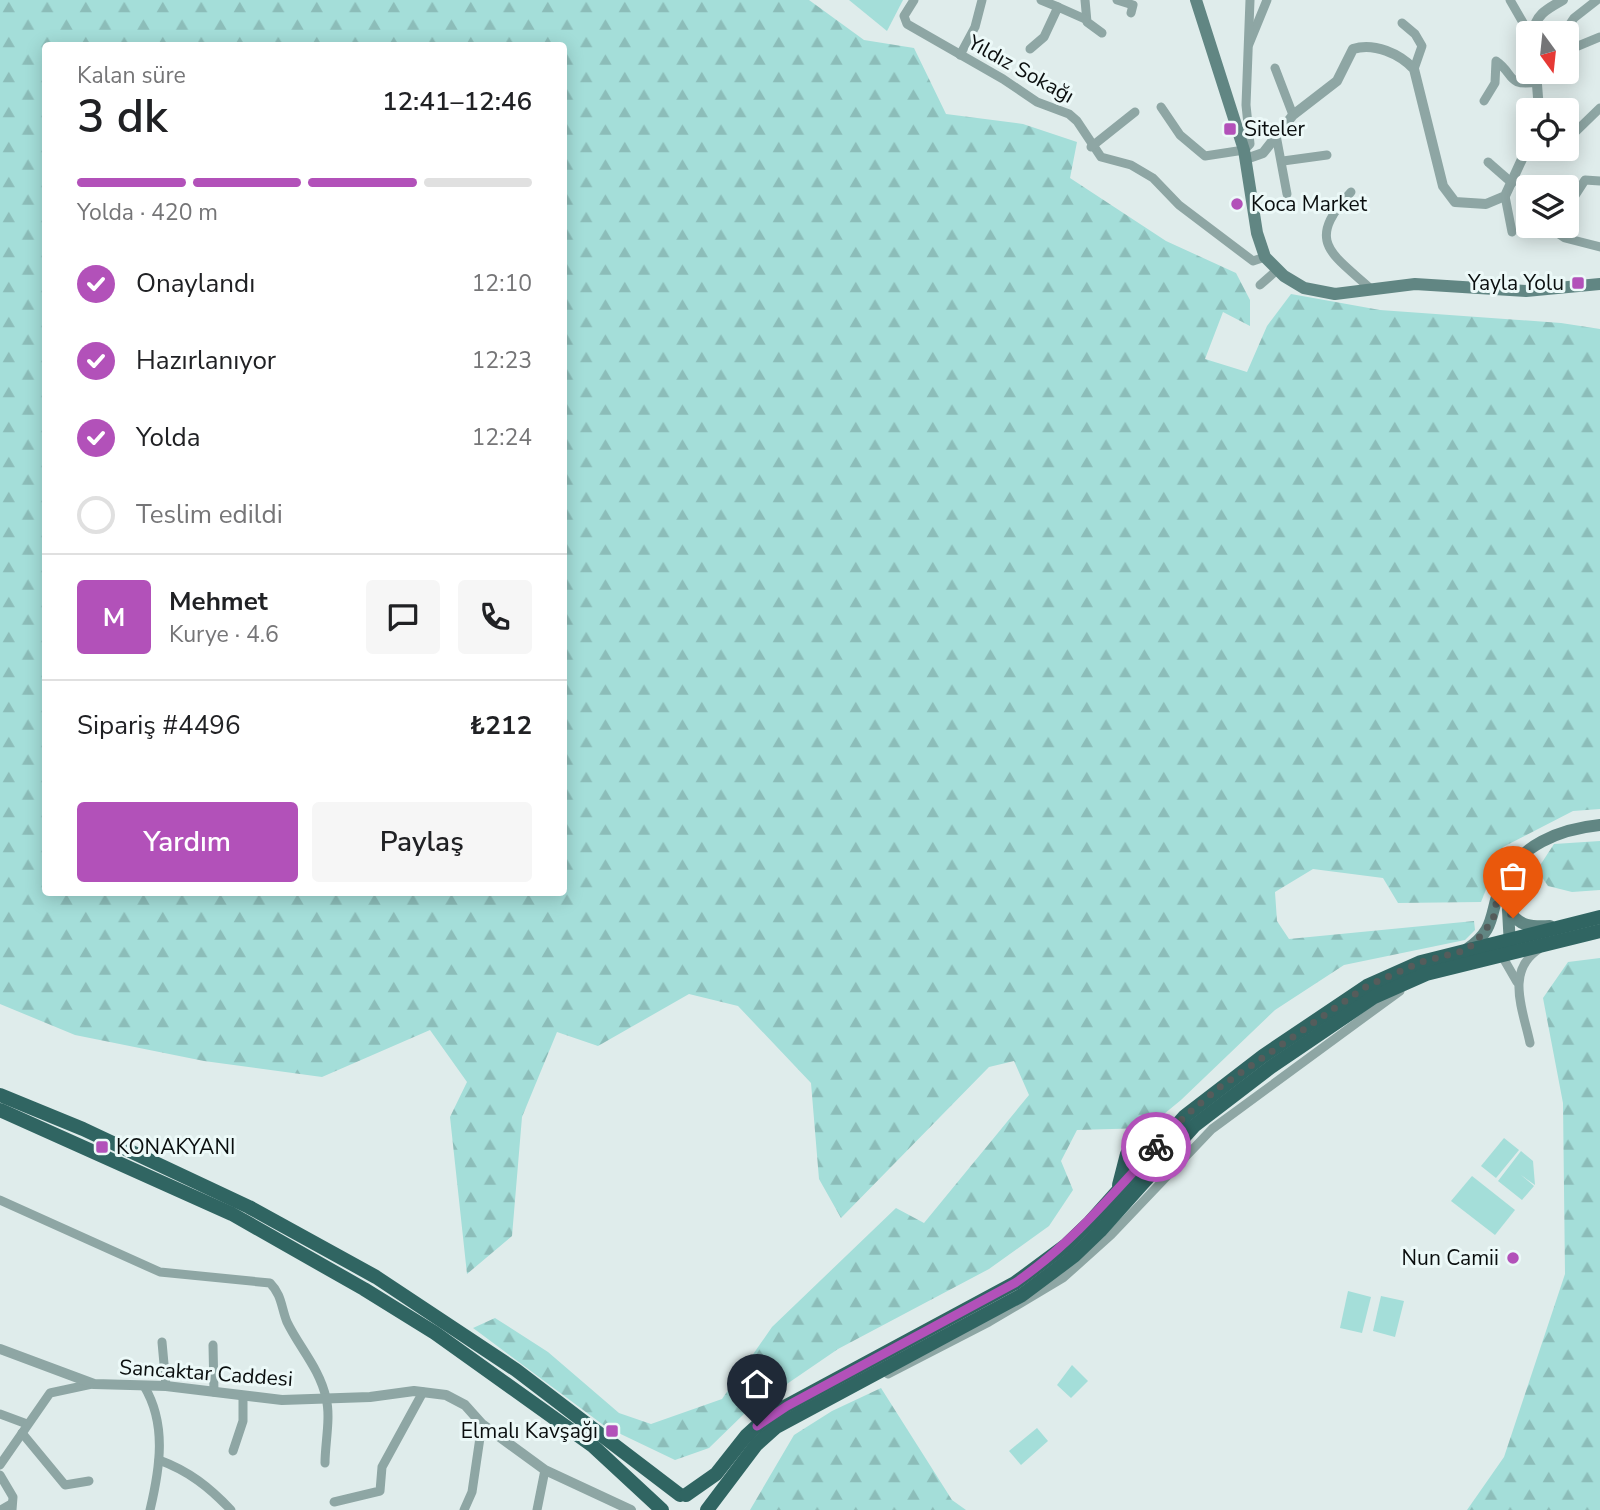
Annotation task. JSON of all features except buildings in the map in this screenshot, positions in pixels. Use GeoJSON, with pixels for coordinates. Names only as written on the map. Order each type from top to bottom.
{"type":"FeatureCollection","features":[{"type":"Feature","properties":{"kind":"highway"},"geometry":{"type":"LineString","coordinates":[[0,1095],[83,1129],[249,1207],[376,1277],[516,1370],[683,1495],[697,1499],[705,1510],[756,1445],[776,1427],[1013,1299],[1048,1277],[1100,1231],[1194,1126],[1249,1082],[1364,1003],[1426,974],[1504,945],[1600,917]]}},
{"type":"Feature","properties":{"kind":"highway"},"geometry":{"type":"LineString","coordinates":[[0,1110],[232,1214],[375,1296],[435,1333],[593,1446],[664,1510],[671,1501],[716,1474],[746,1436],[768,1416],[1015,1283],[1040,1266],[1090,1222],[1169,1133],[1220,1087],[1367,986],[1421,962],[1463,951],[1504,945],[1548,943],[1600,931]]}},
{"type":"Feature","properties":{"kind":"main road"},"geometry":{"type":"LineString","coordinates":[[1196,0],[1245,154],[1249,195],[1265,257],[1277,270],[1304,288],[1322,294],[1436,284],[1526,291],[1600,284]]}},
{"type":"Feature","properties":{"kind":"main road"},"geometry":{"type":"LineString","coordinates":[[1504,945],[1502,908],[1507,873],[1555,833],[1600,825]]}},
{"type":"Feature","properties":{"kind":"main road"},"geometry":{"type":"LineString","coordinates":[[1502,908],[1525,925],[1575,923]]}},
{"type":"Feature","properties":{"kind":"main road"},"geometry":{"type":"LineString","coordinates":[[1463,951],[1489,928],[1502,908]]}},
{"type":"Feature","properties":{"kind":"street","name":"Yıldız Sokağı"},"geometry":{"type":"LineString","coordinates":[[915,0],[904,16],[907,24],[1037,102],[1069,114],[1077,121],[1091,147]]}},
{"type":"Feature","properties":{"kind":"street"},"geometry":{"type":"LineString","coordinates":[[960,55],[975,27],[982,0]]}},
{"type":"Feature","properties":{"kind":"street"},"geometry":{"type":"LineString","coordinates":[[1041,0],[1085,19],[1102,33]]}},
{"type":"Feature","properties":{"kind":"street"},"geometry":{"type":"LineString","coordinates":[[1085,0],[1085,19]]}},
{"type":"Feature","properties":{"kind":"street"},"geometry":{"type":"LineString","coordinates":[[1117,0],[1133,5],[1132,13]]}},
{"type":"Feature","properties":{"kind":"street"},"geometry":{"type":"LineString","coordinates":[[1245,154],[1251,144],[1246,105],[1251,0]]}},
{"type":"Feature","properties":{"kind":"street"},"geometry":{"type":"LineString","coordinates":[[1247,50],[1267,0]]}},
{"type":"Feature","properties":{"kind":"street"},"geometry":{"type":"LineString","coordinates":[[1510,0],[1523,21]]}},
{"type":"Feature","properties":{"kind":"street"},"geometry":{"type":"LineString","coordinates":[[1535,21],[1542,12],[1563,0]]}},
{"type":"Feature","properties":{"kind":"street"},"geometry":{"type":"LineString","coordinates":[[1572,21],[1597,0]]}},
{"type":"Feature","properties":{"kind":"street"},"geometry":{"type":"LineString","coordinates":[[1030,49],[1044,37],[1058,7]]}},
{"type":"Feature","properties":{"kind":"street"},"geometry":{"type":"LineString","coordinates":[[1402,23],[1415,34],[1422,46],[1414,69],[1429,136],[1447,196],[1455,202],[1471,204],[1486,204],[1505,197]]}},
{"type":"Feature","properties":{"kind":"street"},"geometry":{"type":"LineString","coordinates":[[1579,46],[1600,37]]}},
{"type":"Feature","properties":{"kind":"street"},"geometry":{"type":"LineString","coordinates":[[1161,107],[1180,135],[1205,156],[1263,153],[1293,115],[1338,81],[1353,49],[1370,46],[1394,54],[1414,69]]}},
{"type":"Feature","properties":{"kind":"street"},"geometry":{"type":"LineString","coordinates":[[1485,101],[1495,83],[1496,61],[1510,79],[1516,82]]}},
{"type":"Feature","properties":{"kind":"street"},"geometry":{"type":"LineString","coordinates":[[1275,68],[1293,115]]}},
{"type":"Feature","properties":{"kind":"street"},"geometry":{"type":"LineString","coordinates":[[1579,128],[1600,108]]}},
{"type":"Feature","properties":{"kind":"street"},"geometry":{"type":"LineString","coordinates":[[1135,113],[1091,147],[1101,157],[1130,165],[1153,178],[1179,205],[1253,261],[1265,257]]}},
{"type":"Feature","properties":{"kind":"street"},"geometry":{"type":"LineString","coordinates":[[1276,135],[1283,161],[1287,194]]}},
{"type":"Feature","properties":{"kind":"street"},"geometry":{"type":"LineString","coordinates":[[1283,161],[1328,155]]}},
{"type":"Feature","properties":{"kind":"street"},"geometry":{"type":"LineString","coordinates":[[1512,232],[1505,197],[1522,161]]}},
{"type":"Feature","properties":{"kind":"street"},"geometry":{"type":"LineString","coordinates":[[1488,162],[1512,183]]}},
{"type":"Feature","properties":{"kind":"street"},"geometry":{"type":"LineString","coordinates":[[1579,189],[1585,180],[1600,181]]}},
{"type":"Feature","properties":{"kind":"street"},"geometry":{"type":"LineString","coordinates":[[1351,192],[1330,215],[1326,227],[1327,241],[1336,258],[1372,290]]}},
{"type":"Feature","properties":{"kind":"street"},"geometry":{"type":"LineString","coordinates":[[1565,238],[1600,247]]}},
{"type":"Feature","properties":{"kind":"street"},"geometry":{"type":"LineString","coordinates":[[1260,285],[1277,270]]}},
{"type":"Feature","properties":{"kind":"street"},"geometry":{"type":"LineString","coordinates":[[1517,982],[1526,960],[1548,943]]}},
{"type":"Feature","properties":{"kind":"street"},"geometry":{"type":"LineString","coordinates":[[1504,945],[1510,973],[1517,982],[1530,1042]]}},
{"type":"Feature","properties":{"kind":"street"},"geometry":{"type":"LineString","coordinates":[[0,1200],[160,1272],[270,1283],[279,1292],[285,1318],[297,1342],[308,1354],[327,1398],[325,1462]]}},
{"type":"Feature","properties":{"kind":"street"},"geometry":{"type":"LineString","coordinates":[[162,1342],[166,1386]]}},
{"type":"Feature","properties":{"kind":"street"},"geometry":{"type":"LineString","coordinates":[[213,1345],[215,1392]]}},
{"type":"Feature","properties":{"kind":"street","name":"Sancaktar Caddesi"},"geometry":{"type":"LineString","coordinates":[[0,1349],[94,1384],[166,1386],[282,1400],[423,1392],[446,1395],[465,1405],[482,1424],[545,1470],[631,1510]]}},
{"type":"Feature","properties":{"kind":"street"},"geometry":{"type":"LineString","coordinates":[[0,1465],[50,1393],[94,1384]]}},
{"type":"Feature","properties":{"kind":"street"},"geometry":{"type":"LineString","coordinates":[[144,1386],[155,1404],[160,1420],[159,1460],[150,1510]]}},
{"type":"Feature","properties":{"kind":"street"},"geometry":{"type":"LineString","coordinates":[[334,1502],[380,1491],[382,1467],[423,1392]]}},
{"type":"Feature","properties":{"kind":"street"},"geometry":{"type":"LineString","coordinates":[[233,1451],[243,1421],[243,1397]]}},
{"type":"Feature","properties":{"kind":"street"},"geometry":{"type":"LineString","coordinates":[[0,1414],[27,1424]]}},
{"type":"Feature","properties":{"kind":"street"},"geometry":{"type":"LineString","coordinates":[[464,1510],[472,1492],[482,1424]]}},
{"type":"Feature","properties":{"kind":"street"},"geometry":{"type":"LineString","coordinates":[[22,1433],[65,1485],[89,1481]]}},
{"type":"Feature","properties":{"kind":"street"},"geometry":{"type":"LineString","coordinates":[[159,1460],[183,1469],[207,1486],[231,1510]]}},
{"type":"Feature","properties":{"kind":"street"},"geometry":{"type":"LineString","coordinates":[[537,1510],[545,1470]]}},
{"type":"Feature","properties":{"kind":"street"},"geometry":{"type":"LineString","coordinates":[[0,1475],[13,1497],[11,1507],[1,1510]]}},
{"type":"Feature","properties":{"kind":"green space"},"geometry":{"type":"Polygon","coordinates":[[[0,0],[809,0],[864,40],[914,48],[946,114],[1023,124],[1077,142],[1070,178],[1166,241],[1236,273],[1250,300],[1250,326],[1223,312],[1205,359],[1247,372],[1267,326],[1291,294],[1380,310],[1561,323],[1600,329],[1600,809],[1573,811],[1503,847],[1481,902],[1398,903],[1383,878],[1313,869],[1275,892],[1277,921],[1289,939],[1474,921],[1475,930],[1465,940],[1344,965],[1275,1010],[1181,1100],[1147,1128],[1077,1130],[1061,1161],[1073,1190],[1049,1226],[989,1269],[838,1349],[746,1412],[709,1448],[675,1460],[606,1427],[473,1328],[495,1318],[548,1352],[619,1413],[651,1424],[722,1399],[772,1327],[896,1208],[924,1223],[1029,1095],[1014,1061],[989,1067],[841,1218],[819,1179],[811,1083],[738,1006],[689,994],[598,1046],[557,1032],[522,1117],[512,1236],[467,1274],[450,1117],[467,1082],[430,1030],[322,1077],[204,1061],[75,1035],[0,1004],[0,0]]]}},
{"type":"Feature","properties":{"kind":"green space"},"geometry":{"type":"Polygon","coordinates":[[[849,0],[903,0],[887,31],[849,0]]]}},
{"type":"Feature","properties":{"kind":"green space"},"geometry":{"type":"Polygon","coordinates":[[[1600,841],[1600,890],[1572,892],[1548,886],[1537,870],[1554,844],[1600,841]]]}},
{"type":"Feature","properties":{"kind":"green space"},"geometry":{"type":"Polygon","coordinates":[[[1600,958],[1600,1510],[1467,1510],[1504,1457],[1565,1274],[1563,1103],[1543,998],[1568,962],[1600,958]]]}},
{"type":"Feature","properties":{"kind":"green space"},"geometry":{"type":"Polygon","coordinates":[[[1504,1138],[1519,1150],[1496,1178],[1481,1166],[1504,1138]]]}},
{"type":"Feature","properties":{"kind":"green space"},"geometry":{"type":"Polygon","coordinates":[[[1521,1151],[1533,1161],[1535,1185],[1521,1175],[1534,1186],[1522,1200],[1498,1181],[1521,1151]]]}},
{"type":"Feature","properties":{"kind":"green space"},"geometry":{"type":"Polygon","coordinates":[[[1472,1176],[1515,1210],[1495,1235],[1451,1201],[1472,1176]]]}},
{"type":"Feature","properties":{"kind":"green space"},"geometry":{"type":"Polygon","coordinates":[[[1348,1291],[1371,1297],[1362,1333],[1340,1328],[1348,1291]]]}},
{"type":"Feature","properties":{"kind":"green space"},"geometry":{"type":"Polygon","coordinates":[[[1381,1296],[1404,1301],[1395,1337],[1373,1331],[1381,1296]]]}},
{"type":"Feature","properties":{"kind":"green space"},"geometry":{"type":"Polygon","coordinates":[[[1072,1365],[1088,1381],[1071,1398],[1057,1385],[1072,1365]]]}},
{"type":"Feature","properties":{"kind":"green space"},"geometry":{"type":"Polygon","coordinates":[[[881,1388],[952,1500],[966,1510],[750,1510],[794,1435],[832,1411],[881,1388]]]}},
{"type":"Feature","properties":{"kind":"green space"},"geometry":{"type":"Polygon","coordinates":[[[1037,1428],[1048,1441],[1021,1465],[1009,1451],[1037,1428]]]}},
{"type":"Feature","properties":{"kind":"way so far"},"geometry":{"type":"LineString","coordinates":[[1156,1147],[1185,1116],[1220,1087],[1367,986],[1398,971],[1463,951],[1474,944],[1493,920],[1498,894],[1507,873],[1522,858],[1508,910],[1513,918]]}},
{"type":"Feature","properties":{"kind":"place","name":"Siteler"},"geometry":{"type":"Point","coordinates":[1230,129]}},
{"type":"Feature","properties":{"kind":"place","name":"Koca Market"},"geometry":{"type":"Point","coordinates":[1237,204]}},
{"type":"Feature","properties":{"kind":"place","name":"Yayla Yolu"},"geometry":{"type":"Point","coordinates":[1578,283]}},
{"type":"Feature","properties":{"kind":"place","name":"KONAKYANI"},"geometry":{"type":"Point","coordinates":[102,1147]}},
{"type":"Feature","properties":{"kind":"place","name":"Nun Camii"},"geometry":{"type":"Point","coordinates":[1513,1258]}},
{"type":"Feature","properties":{"kind":"place","name":"Elmalı Kavşağı"},"geometry":{"type":"Point","coordinates":[612,1431]}},
{"type":"Feature","properties":{"kind":"route"},"geometry":{"type":"LineString","coordinates":[[757,1426],[768,1416],[1015,1283],[1040,1266],[1090,1222],[1156,1147]]}}]}
